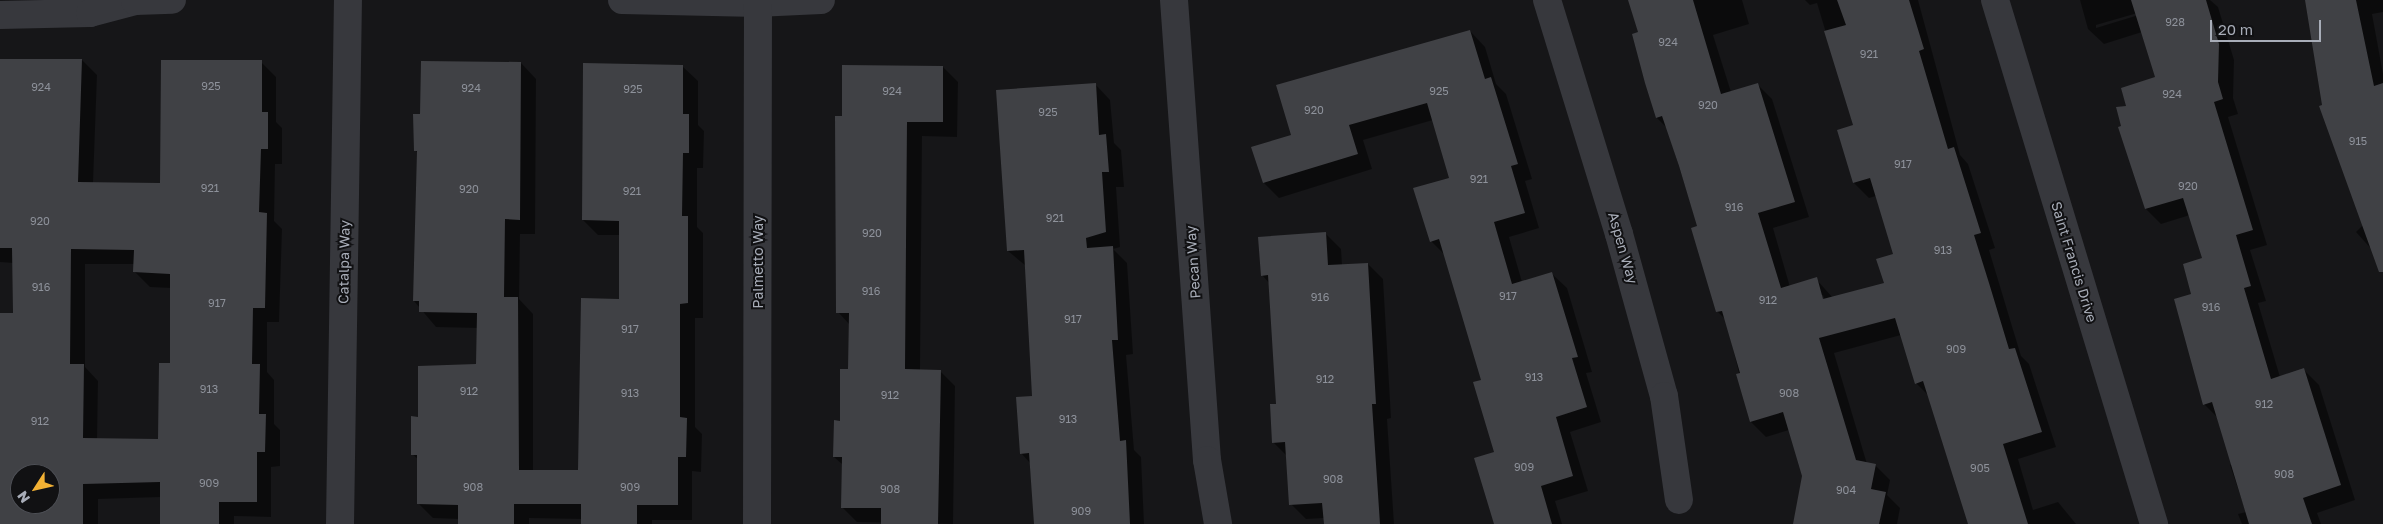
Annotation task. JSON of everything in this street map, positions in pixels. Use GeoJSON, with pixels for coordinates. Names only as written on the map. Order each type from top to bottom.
{"type":"FeatureCollection","features":[{"type":"Feature","properties":{"kind":"street"},"geometry":{"type":"LineString","coordinates":[[0,15],[90,13],[133,1],[172,0]]}},
{"type":"Feature","properties":{"kind":"street","name":"Catalpa Way"},"geometry":{"type":"LineString","coordinates":[[340,524],[348,0]]}},
{"type":"Feature","properties":{"kind":"street"},"geometry":{"type":"LineString","coordinates":[[622,0],[821,0]]}},
{"type":"Feature","properties":{"kind":"street","name":"Pecan Way"},"geometry":{"type":"LineString","coordinates":[[1174,0],[1207,460],[1218,524]]}},
{"type":"Feature","properties":{"kind":"street","name":"Aspen Way"},"geometry":{"type":"LineString","coordinates":[[1547,0],[1619,234],[1664,396],[1680,500]]}},
{"type":"Feature","properties":{"kind":"street","name":"Saint Francis Drive"},"geometry":{"type":"LineString","coordinates":[[1995,0],[2154,524]]}},
{"type":"Feature","properties":{"kind":"street","name":"Palmetto Way"},"geometry":{"type":"LineString","coordinates":[[757,524],[758,1]]}},
{"type":"Feature","properties":{"kind":"building"},"geometry":{"type":"Polygon","coordinates":[[[1628,0],[1693,0],[1721,94],[1758,83],[1795,202],[1758,213],[1781,288],[1817,277],[1823,299],[1884,283],[1876,259],[1893,254],[1870,178],[1853,183],[1837,130],[1853,125],[1824,31],[1846,25],[1837,0],[1909,0],[1924,49],[1919,51],[1948,149],[1954,147],[1981,233],[1974,235],[2009,349],[2015,348],[2042,432],[2003,444],[2028,524],[1968,524],[1923,381],[1915,384],[1895,318],[1819,338],[1856,460],[1876,464],[1871,489],[1886,492],[1879,524],[1793,524],[1802,476],[1783,412],[1750,422],[1736,374],[1740,373],[1722,311],[1716,312],[1691,228],[1697,226],[1679,166],[1662,116],[1656,118],[1645,83],[1632,34],[1638,32],[1628,0]]]}},
{"type":"Feature","properties":{"kind":"building"},"geometry":{"type":"Polygon","coordinates":[[[2131,0],[2206,0],[2219,44],[2218,82],[2223,99],[2214,102],[2253,230],[2236,235],[2251,286],[2244,288],[2271,379],[2304,368],[2341,485],[2303,498],[2312,524],[2249,524],[2212,402],[2203,405],[2174,299],[2191,294],[2183,264],[2202,258],[2183,198],[2145,209],[2118,127],[2121,126],[2116,107],[2126,106],[2121,88],[2155,77],[2131,0]]]}},
{"type":"Feature","properties":{"kind":"building"},"geometry":{"type":"Polygon","coordinates":[[[2305,0],[2356,0],[2374,86],[2383,83],[2383,272],[2379,272],[2319,106],[2322,105],[2305,0]]]}},
{"type":"Feature","properties":{"kind":"building"},"geometry":{"type":"Polygon","coordinates":[[[1470,30],[1485,79],[1491,77],[1518,164],[1511,166],[1525,213],[1494,222],[1512,284],[1552,272],[1578,357],[1572,358],[1587,407],[1556,417],[1573,476],[1541,486],[1552,524],[1494,524],[1474,458],[1494,452],[1473,382],[1481,380],[1439,239],[1430,242],[1413,188],[1449,178],[1427,103],[1349,125],[1358,154],[1263,183],[1251,147],[1291,135],[1276,85],[1470,30]]]}},
{"type":"Feature","properties":{"kind":"building"},"geometry":{"type":"Polygon","coordinates":[[[0,59],[82,59],[78,182],[160,183],[161,60],[262,60],[262,112],[268,112],[268,149],[261,149],[259,212],[267,213],[265,308],[253,308],[252,364],[260,364],[259,414],[266,414],[265,452],[257,452],[257,502],[219,502],[219,524],[160,524],[160,482],[83,484],[83,524],[0,524],[0,313],[13,313],[12,248],[0,248],[0,59]],[[71,249],[70,364],[84,364],[83,438],[158,439],[159,363],[170,363],[170,274],[133,272],[134,250],[71,249]]]}},
{"type":"Feature","properties":{"kind":"building"},"geometry":{"type":"Polygon","coordinates":[[[421,61],[521,62],[520,220],[505,219],[504,297],[518,297],[519,470],[578,470],[581,298],[619,299],[619,221],[582,220],[583,63],[683,65],[683,114],[689,114],[689,153],[683,153],[682,216],[688,216],[688,303],[680,304],[680,417],[687,418],[686,457],[678,457],[678,505],[637,505],[637,524],[581,524],[581,504],[514,504],[514,524],[458,524],[458,505],[417,504],[417,455],[411,455],[411,416],[418,417],[418,366],[476,364],[477,313],[419,312],[419,301],[413,301],[417,151],[414,151],[413,114],[420,114],[421,61]]]}},
{"type":"Feature","properties":{"kind":"building"},"geometry":{"type":"Polygon","coordinates":[[[842,65],[943,66],[943,122],[907,122],[905,369],[941,370],[938,524],[881,524],[881,508],[841,508],[842,457],[833,457],[834,420],[840,421],[840,369],[848,369],[849,313],[836,313],[835,116],[842,116],[842,65]]]}},
{"type":"Feature","properties":{"kind":"building"},"geometry":{"type":"Polygon","coordinates":[[[1096,83],[1099,135],[1106,134],[1109,172],[1102,172],[1106,232],[1086,238],[1087,248],[1113,246],[1118,340],[1112,340],[1120,441],[1126,440],[1130,524],[1034,524],[1029,453],[1020,454],[1016,397],[1032,396],[1024,250],[1007,251],[996,90],[1096,83]]]}},
{"type":"Feature","properties":{"kind":"building"},"geometry":{"type":"Polygon","coordinates":[[[1326,232],[1328,265],[1368,263],[1376,404],[1372,404],[1380,524],[1324,524],[1322,503],[1289,505],[1285,442],[1272,443],[1270,404],[1276,404],[1268,275],[1261,276],[1258,237],[1326,232]]]}}]}
